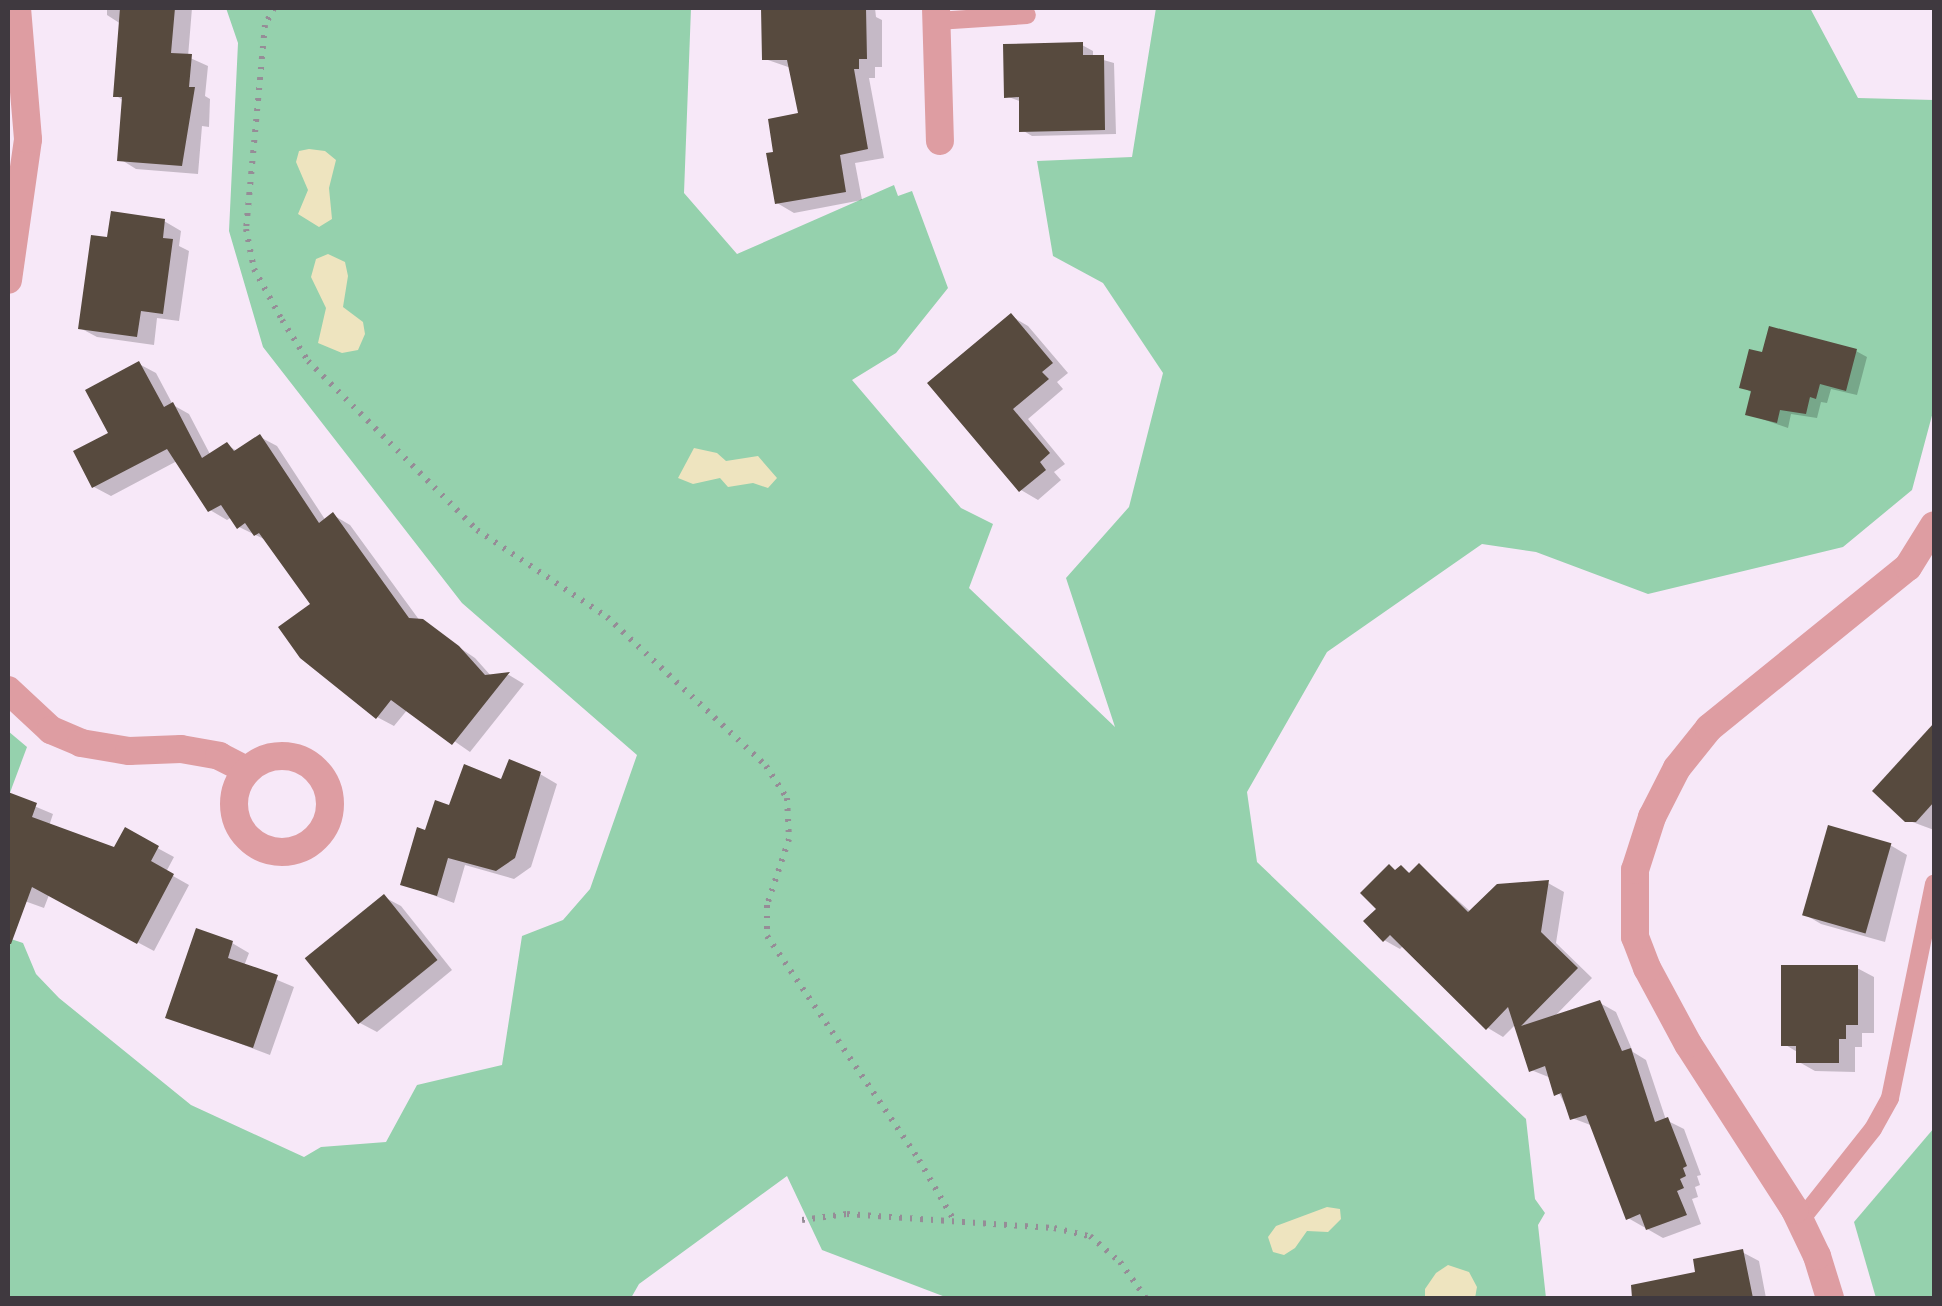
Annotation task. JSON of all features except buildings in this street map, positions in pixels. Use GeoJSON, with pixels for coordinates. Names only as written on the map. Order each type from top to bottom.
{"type":"FeatureCollection","features":[{"type":"Feature","properties":{"kind":"street"},"geometry":{"type":"LineString","coordinates":[[8,280],[28,139],[18,8]]}},
{"type":"Feature","properties":{"kind":"street"},"geometry":{"type":"LineString","coordinates":[[936,14],[940,140]]}},
{"type":"Feature","properties":{"kind":"street"},"geometry":{"type":"LineString","coordinates":[[1830,1298],[1800,1221],[1688,1044],[1647,968],[1634,937],[1635,870],[1652,817],[1677,768],[1709,728],[1908,568],[1934,525]]}},
{"type":"Feature","properties":{"kind":"street"},"geometry":{"type":"LineString","coordinates":[[8,690],[51,730],[81,743],[129,751],[181,748],[219,756],[246,770]]}},
{"type":"Feature","properties":{"kind":"lane"},"geometry":{"type":"LineString","coordinates":[[936,14],[1027,15]]}},
{"type":"Feature","properties":{"kind":"lane"},"geometry":{"type":"LineString","coordinates":[[1800,1221],[1873,1129],[1890,1098],[1934,883]]}},
{"type":"Feature","properties":{"kind":"path"},"geometry":{"type":"LineString","coordinates":[[274,8],[265,25],[246,230],[254,269],[263,286],[308,360],[477,530],[607,617],[766,766],[787,798],[789,839],[766,906],[768,936],[955,1222]]}},
{"type":"Feature","properties":{"kind":"path"},"geometry":{"type":"LineString","coordinates":[[802,1220],[847,1214],[1054,1228],[1090,1236],[1120,1262],[1146,1298]]}},
{"type":"Feature","properties":{"kind":"green space"},"geometry":{"type":"Polygon","coordinates":[[[226,8],[691,8],[684,193],[737,254],[894,185],[898,196],[912,191],[948,288],[896,353],[852,380],[961,508],[993,524],[969,588],[1115,727],[1066,578],[1129,507],[1163,373],[1103,283],[1053,256],[1037,161],[1132,157],[1156,8],[1810,8],[1858,98],[1934,100],[1934,408],[1912,490],[1843,547],[1648,594],[1536,552],[1482,544],[1327,652],[1247,792],[1257,862],[1526,1119],[1535,1199],[1545,1213],[1538,1225],[1546,1298],[948,1298],[822,1250],[787,1176],[639,1284],[631,1298],[8,1298],[8,938],[23,943],[36,974],[59,998],[191,1105],[304,1157],[321,1147],[386,1142],[417,1085],[502,1065],[522,936],[563,920],[590,889],[637,755],[462,603],[263,347],[229,231],[238,43],[226,8]]]}},
{"type":"Feature","properties":{"kind":"green space"},"geometry":{"type":"Polygon","coordinates":[[[8,731],[27,747],[8,798],[8,731]]]}},
{"type":"Feature","properties":{"kind":"green space"},"geometry":{"type":"Polygon","coordinates":[[[1934,1128],[1934,1298],[1876,1298],[1854,1222],[1934,1128]]]}},
{"type":"Feature","properties":{"kind":"sand"},"geometry":{"type":"Polygon","coordinates":[[[299,151],[325,151],[336,160],[329,188],[332,219],[319,227],[298,214],[308,190],[296,162],[299,151]]]}},
{"type":"Feature","properties":{"kind":"sand"},"geometry":{"type":"Polygon","coordinates":[[[328,254],[345,262],[348,276],[343,307],[363,322],[365,334],[358,350],[342,353],[318,343],[326,308],[311,277],[316,259],[328,254]]]}},
{"type":"Feature","properties":{"kind":"sand"},"geometry":{"type":"Polygon","coordinates":[[[694,448],[717,453],[726,461],[758,456],[777,478],[768,488],[753,483],[728,487],[720,478],[693,484],[678,478],[694,448]]]}},
{"type":"Feature","properties":{"kind":"sand"},"geometry":{"type":"Polygon","coordinates":[[[1327,1207],[1340,1209],[1341,1219],[1328,1232],[1307,1231],[1295,1248],[1284,1255],[1273,1252],[1268,1237],[1276,1226],[1327,1207]]]}},
{"type":"Feature","properties":{"kind":"sand"},"geometry":{"type":"Polygon","coordinates":[[[1448,1265],[1469,1272],[1477,1287],[1475,1298],[1425,1298],[1425,1289],[1436,1273],[1448,1265]]]}}]}
